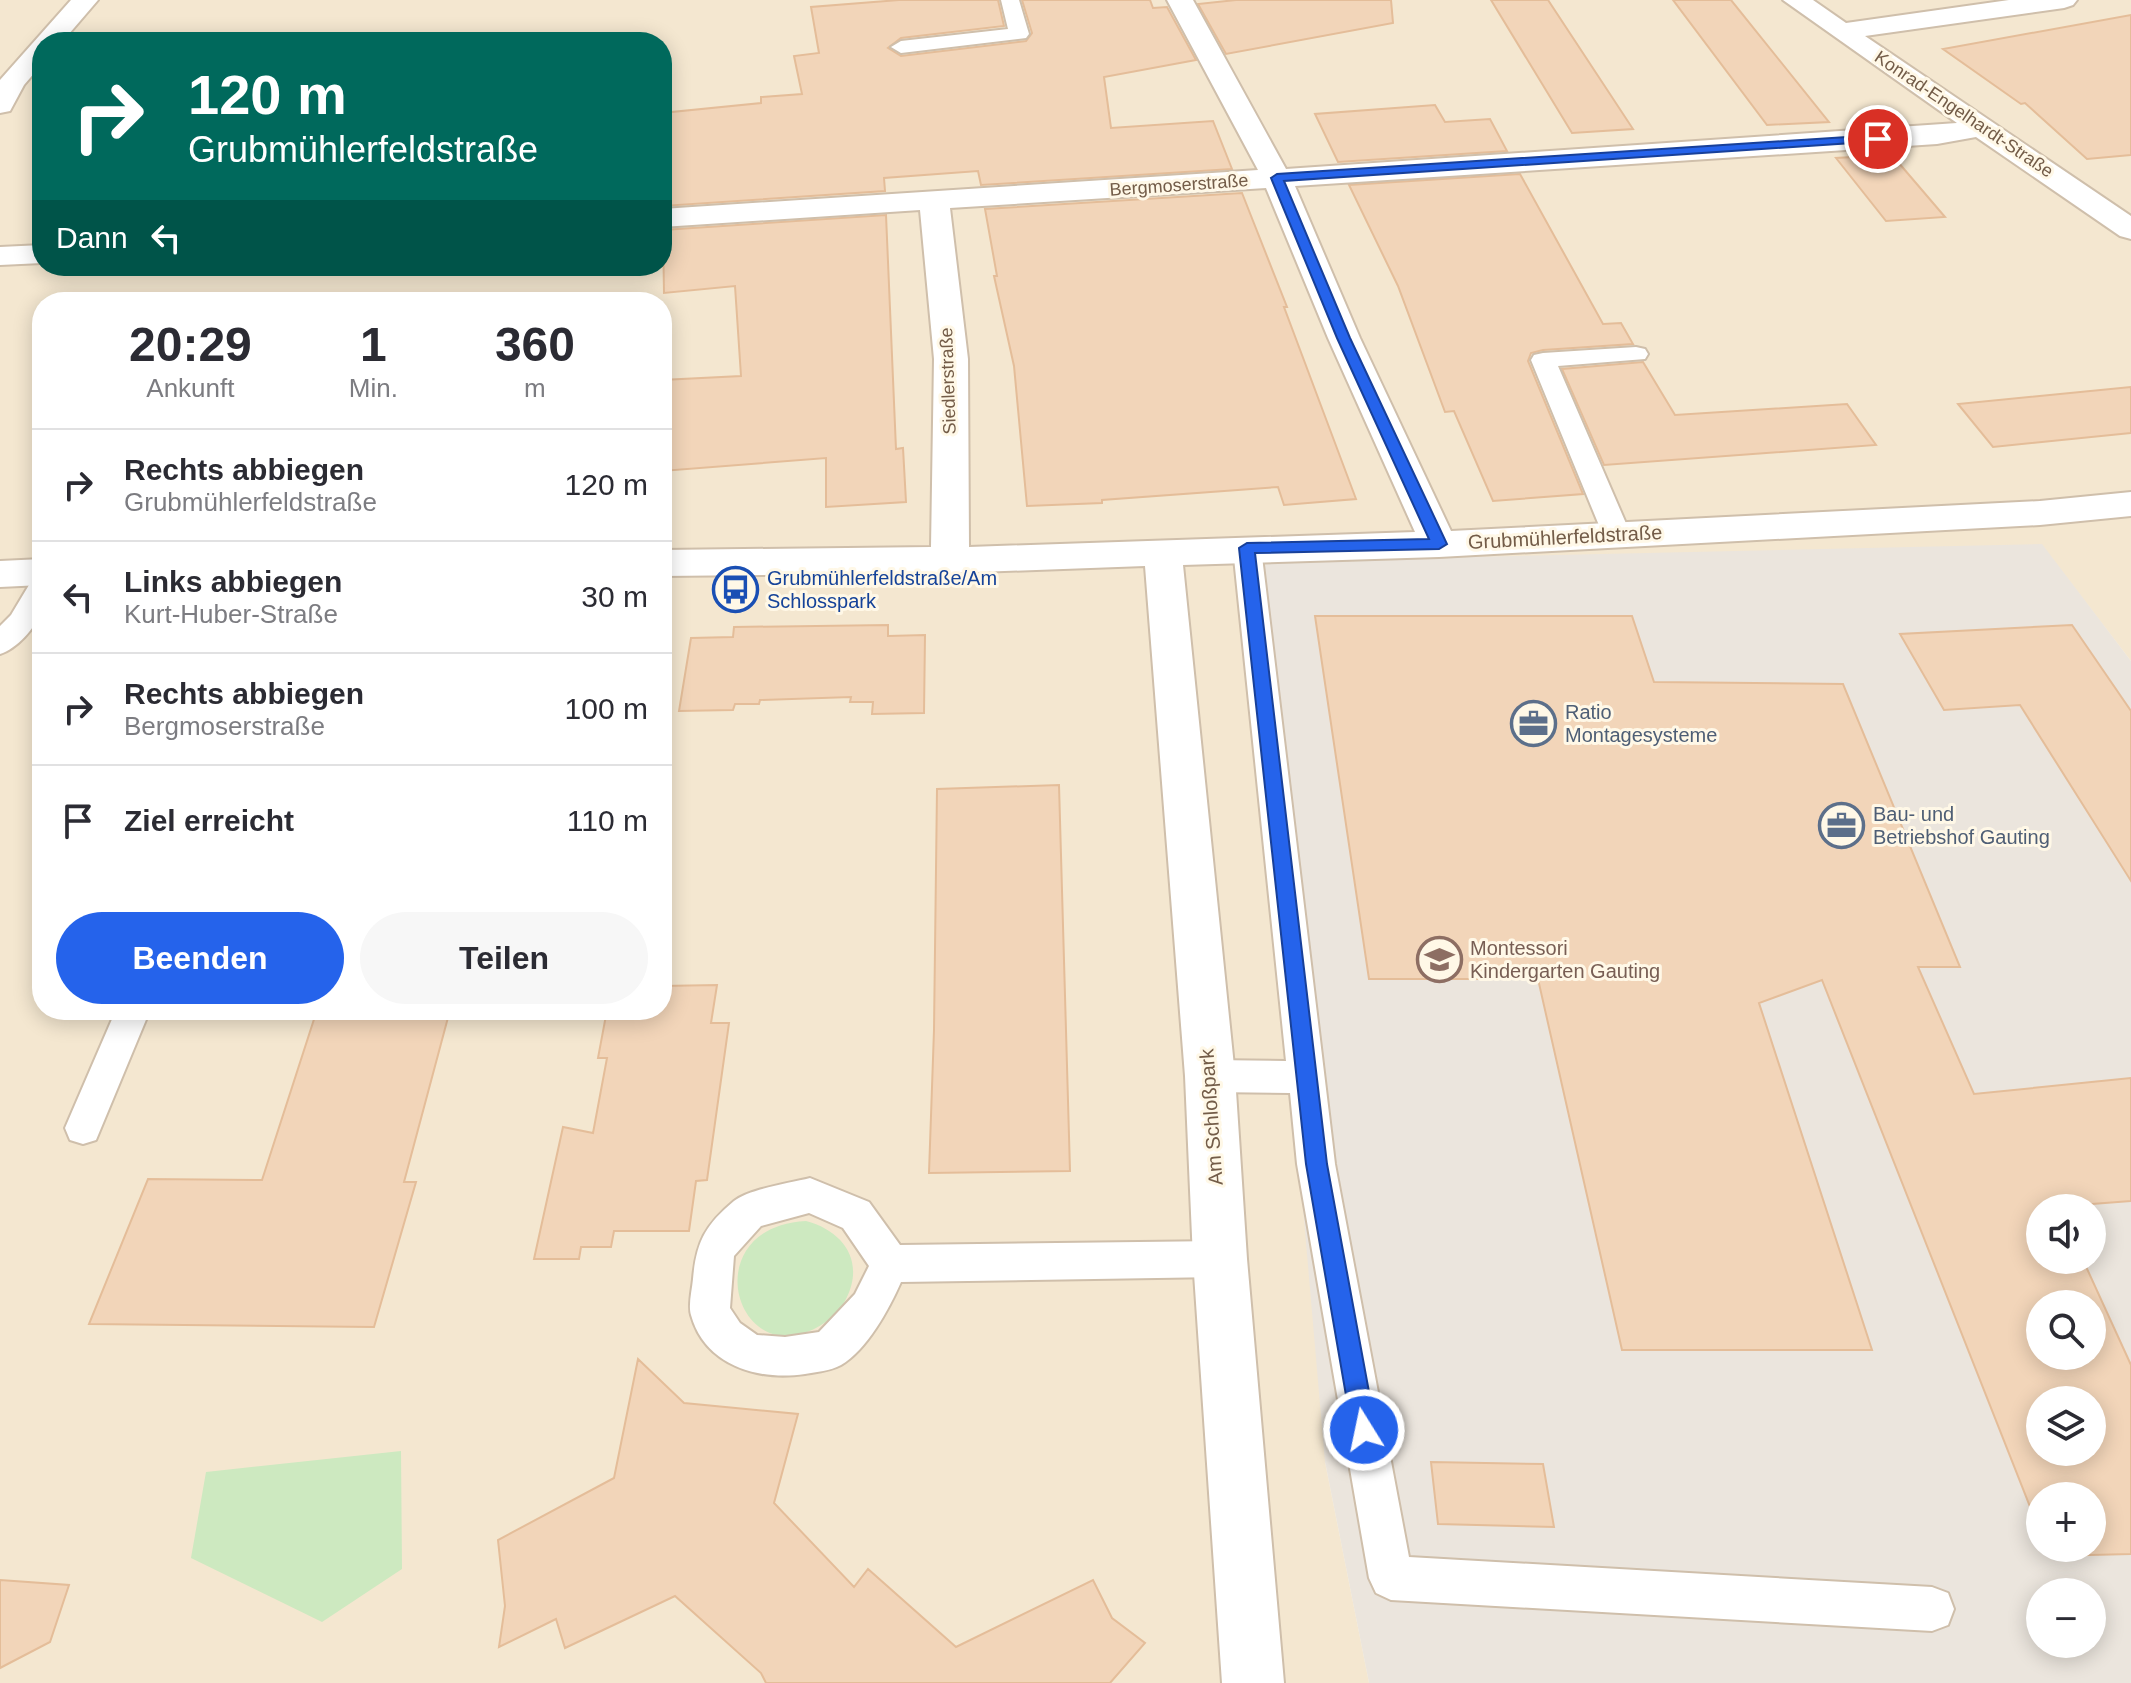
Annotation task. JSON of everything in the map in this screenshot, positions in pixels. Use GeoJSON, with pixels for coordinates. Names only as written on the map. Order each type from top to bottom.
{"type":"FeatureCollection","features":[{"type":"Feature","properties":{"kind":"street"},"geometry":{"type":"LineString","coordinates":[[57,32],[85,0]]}},
{"type":"Feature","properties":{"kind":"street"},"geometry":{"type":"LineString","coordinates":[[1180,0],[1277,178],[1344,338],[1439,544]]}},
{"type":"Feature","properties":{"kind":"street","name":"Konrad-Engelhardt-Straße"},"geometry":{"type":"LineString","coordinates":[[1796,0],[1983,127],[2118,208],[2131,230]]}},
{"type":"Feature","properties":{"kind":"street"},"geometry":{"type":"LineString","coordinates":[[1842,31],[2064,0]]}},
{"type":"Feature","properties":{"kind":"street"},"geometry":{"type":"LineString","coordinates":[[0,105],[12,82],[32,59]]}},
{"type":"Feature","properties":{"kind":"street","name":"Bergmoserstraße"},"geometry":{"type":"LineString","coordinates":[[672,217],[1937,135],[1983,127]]}},
{"type":"Feature","properties":{"kind":"street","name":"Siedlerstraße"},"geometry":{"type":"LineString","coordinates":[[934,202],[951,359],[950,560]]}},
{"type":"Feature","properties":{"kind":"street"},"geometry":{"type":"LineString","coordinates":[[0,256],[32,254]]}},
{"type":"Feature","properties":{"kind":"street","name":"Grubmühlerfeldstraße"},"geometry":{"type":"LineString","coordinates":[[672,563],[950,560],[1439,544],[2040,513],[2131,504]]}},
{"type":"Feature","properties":{"kind":"street","name":"Am Schloßpark"},"geometry":{"type":"LineString","coordinates":[[1163,551],[1210,1076],[1220,1259],[1253,1683]]}},
{"type":"Feature","properties":{"kind":"street"},"geometry":{"type":"LineString","coordinates":[[0,574],[32,572]]}},
{"type":"Feature","properties":{"kind":"lane"},"geometry":{"type":"LineString","coordinates":[[901,47],[1019,34],[1010,0]]}},
{"type":"Feature","properties":{"kind":"lane"},"geometry":{"type":"LineString","coordinates":[[1617,535],[1543,360],[1636,354]]}},
{"type":"Feature","properties":{"kind":"lane"},"geometry":{"type":"LineString","coordinates":[[1247,548],[1316,1164],[1391,1578],[1932,1609]]}},
{"type":"Feature","properties":{"kind":"lane"},"geometry":{"type":"LineString","coordinates":[[0,644],[21,622],[32,604]]}},
{"type":"Feature","properties":{"kind":"lane"},"geometry":{"type":"LineString","coordinates":[[83,1128],[129,1020]]}},
{"type":"Feature","properties":{"kind":"lane"},"geometry":{"type":"LineString","coordinates":[[1210,1076],[1306,1077]]}},
{"type":"Feature","properties":{"kind":"lane"},"geometry":{"type":"LineString","coordinates":[[810,1195],[856,1215],[890,1264],[869,1308],[829,1350],[785,1357],[751,1354],[726,1337],[710,1313],[715,1249],[749,1212],[810,1195]]}},
{"type":"Feature","properties":{"kind":"lane"},"geometry":{"type":"LineString","coordinates":[[890,1264],[1220,1259]]}},
{"type":"Feature","properties":{"kind":"shaded area"},"geometry":{"type":"Polygon","coordinates":[[[0,0],[2131,0],[2131,661],[2041,544],[1325,1462],[1369,1683],[0,1683],[0,0]]]}},
{"type":"Feature","properties":{"kind":"shaded area"},"geometry":{"type":"Polygon","coordinates":[[[2042,544],[2131,661],[2131,1683],[1369,1683],[1325,1462],[1247,562],[2042,544]]]}},
{"type":"Feature","properties":{"kind":"green space"},"geometry":{"type":"Polygon","coordinates":[[[806,1221],[831,1232],[847,1250],[853,1273],[846,1299],[830,1319],[816,1328],[787,1336],[764,1330],[748,1315],[739,1293],[739,1269],[749,1246],[771,1229],[806,1221]]]}},
{"type":"Feature","properties":{"kind":"green space"},"geometry":{"type":"Polygon","coordinates":[[[401,1451],[402,1569],[322,1622],[191,1558],[206,1472],[401,1451]]]}},
{"type":"Feature","properties":{"kind":"building"},"geometry":{"type":"Polygon","coordinates":[[[899,0],[998,0],[1004,26],[901,38],[888,48],[901,56],[1026,41],[1032,33],[1022,0],[1150,0],[1153,8],[1167,7],[1196,60],[1104,77],[1111,128],[1213,121],[1232,169],[981,185],[978,171],[884,178],[885,191],[672,205],[672,112],[761,103],[761,97],[802,94],[794,56],[819,53],[811,7],[899,0]]]}},
{"type":"Feature","properties":{"kind":"building"},"geometry":{"type":"Polygon","coordinates":[[[1236,0],[1391,0],[1393,23],[1226,54],[1198,4],[1236,0]]]}},
{"type":"Feature","properties":{"kind":"building"},"geometry":{"type":"Polygon","coordinates":[[[1491,0],[1548,0],[1633,129],[1572,133],[1491,0]]]}},
{"type":"Feature","properties":{"kind":"building"},"geometry":{"type":"Polygon","coordinates":[[[1673,0],[1731,0],[1829,122],[1767,125],[1673,0]]]}},
{"type":"Feature","properties":{"kind":"building"},"geometry":{"type":"Polygon","coordinates":[[[2131,15],[2131,155],[2087,159],[2025,103],[2021,104],[1943,49],[2131,15]]]}},
{"type":"Feature","properties":{"kind":"building"},"geometry":{"type":"Polygon","coordinates":[[[1435,105],[1445,122],[1490,119],[1507,151],[1338,162],[1315,114],[1435,105]]]}},
{"type":"Feature","properties":{"kind":"building"},"geometry":{"type":"Polygon","coordinates":[[[1892,155],[1945,217],[1886,221],[1836,158],[1892,155]]]}},
{"type":"Feature","properties":{"kind":"building"},"geometry":{"type":"Polygon","coordinates":[[[1520,174],[1603,324],[1621,323],[1633,344],[1531,353],[1528,361],[1583,494],[1493,501],[1454,411],[1445,412],[1398,286],[1349,185],[1520,174]]]}},
{"type":"Feature","properties":{"kind":"building"},"geometry":{"type":"Polygon","coordinates":[[[1242,193],[1356,499],[1284,505],[1278,487],[1102,500],[1102,503],[1027,506],[1014,366],[994,276],[997,276],[985,209],[1242,193]]]}},
{"type":"Feature","properties":{"kind":"building"},"geometry":{"type":"Polygon","coordinates":[[[886,215],[896,449],[903,448],[906,502],[826,507],[826,458],[672,470],[672,379],[741,376],[735,286],[664,292],[664,276],[672,276],[672,229],[886,215]]]}},
{"type":"Feature","properties":{"kind":"building"},"geometry":{"type":"Polygon","coordinates":[[[1643,362],[1675,415],[1847,404],[1876,445],[1604,465],[1562,369],[1643,362]]]}},
{"type":"Feature","properties":{"kind":"building"},"geometry":{"type":"Polygon","coordinates":[[[2131,387],[2131,433],[1993,447],[1958,404],[2131,387]]]}},
{"type":"Feature","properties":{"kind":"building"},"geometry":{"type":"Polygon","coordinates":[[[1315,616],[1632,616],[1654,682],[1843,684],[1960,967],[1918,967],[1974,1094],[2131,1078],[2131,1201],[2106,1203],[2106,1194],[2026,1194],[2026,1274],[2089,1274],[2097,1290],[2026,1290],[2026,1370],[2106,1370],[2106,1310],[2131,1365],[2131,1554],[2106,1555],[2106,1482],[2026,1482],[2026,1497],[1822,980],[1759,1003],[1872,1350],[1622,1350],[1538,979],[1369,979],[1315,616]]]}},
{"type":"Feature","properties":{"kind":"building"},"geometry":{"type":"Polygon","coordinates":[[[888,625],[888,636],[925,635],[924,713],[872,714],[873,702],[850,702],[851,697],[760,700],[759,704],[735,704],[733,710],[679,711],[691,638],[733,637],[734,627],[888,625]]]}},
{"type":"Feature","properties":{"kind":"building"},"geometry":{"type":"Polygon","coordinates":[[[2072,625],[2131,711],[2131,881],[2020,705],[1944,710],[1900,634],[2072,625]]]}},
{"type":"Feature","properties":{"kind":"building"},"geometry":{"type":"Polygon","coordinates":[[[1059,785],[1070,1171],[929,1173],[937,789],[1059,785]]]}},
{"type":"Feature","properties":{"kind":"building"},"geometry":{"type":"Polygon","coordinates":[[[717,985],[711,1023],[729,1023],[707,1180],[696,1181],[689,1231],[614,1231],[611,1247],[581,1247],[579,1259],[534,1259],[563,1127],[593,1133],[607,1058],[598,1058],[605,1020],[672,1020],[672,986],[717,985]]]}},
{"type":"Feature","properties":{"kind":"building"},"geometry":{"type":"Polygon","coordinates":[[[314,1020],[447,1020],[404,1182],[416,1182],[374,1327],[89,1324],[148,1179],[262,1180],[314,1020]]]}},
{"type":"Feature","properties":{"kind":"building"},"geometry":{"type":"Polygon","coordinates":[[[638,1359],[684,1403],[798,1414],[774,1503],[854,1587],[868,1569],[956,1647],[1093,1580],[1112,1618],[1145,1643],[1110,1683],[766,1683],[761,1673],[675,1596],[565,1648],[556,1619],[499,1647],[505,1606],[498,1540],[614,1478],[638,1359]]]}},
{"type":"Feature","properties":{"kind":"building"},"geometry":{"type":"Polygon","coordinates":[[[1431,1462],[1543,1464],[1554,1527],[1438,1524],[1431,1462]]]}},
{"type":"Feature","properties":{"kind":"building"},"geometry":{"type":"Polygon","coordinates":[[[0,1580],[69,1585],[50,1642],[0,1668],[0,1580]]]}},
{"type":"Feature","properties":{"kind":"place","name":"Grubmühlerfeldstraße/Am Schlosspark"},"geometry":{"type":"Point","coordinates":[736,590]}},
{"type":"Feature","properties":{"kind":"place","name":"Ratio Montagesysteme"},"geometry":{"type":"Point","coordinates":[1534,723]}},
{"type":"Feature","properties":{"kind":"place","name":"Bau- und Betriebshof Gauting"},"geometry":{"type":"Point","coordinates":[1842,825]}},
{"type":"Feature","properties":{"kind":"place","name":"Montessori Kindergarten Gauting"},"geometry":{"type":"Point","coordinates":[1439,959]}},
{"type":"Feature","properties":{"kind":"route"},"geometry":{"type":"LineString","coordinates":[[1364,1430],[1316,1164],[1247,548],[1439,544],[1344,338],[1277,178],[1878,139]]}}]}
